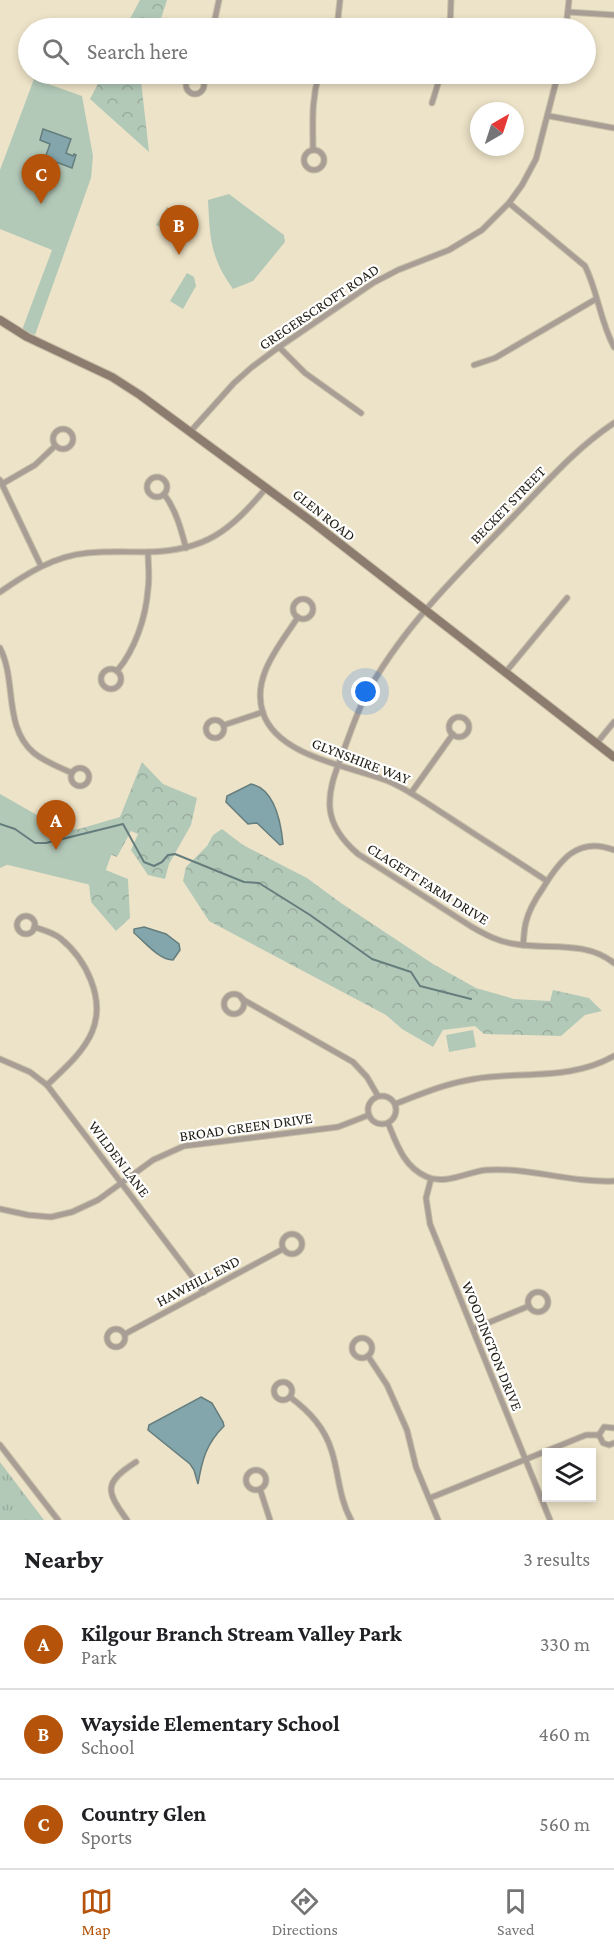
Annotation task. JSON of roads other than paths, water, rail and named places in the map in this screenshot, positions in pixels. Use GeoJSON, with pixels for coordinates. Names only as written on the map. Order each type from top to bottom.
{"type":"FeatureCollection","features":[{"type":"Feature","properties":{"kind":"main road","name":"GLEN ROAD"},"geometry":{"type":"LineString","coordinates":[[0,320],[27,336],[112,377],[190,432],[267,487],[614,757]]}},
{"type":"Feature","properties":{"kind":"street"},"geometry":{"type":"LineString","coordinates":[[215,18],[219,0]]}},
{"type":"Feature","properties":{"kind":"street"},"geometry":{"type":"LineString","coordinates":[[338,18],[340,0]]}},
{"type":"Feature","properties":{"kind":"street"},"geometry":{"type":"LineString","coordinates":[[450,18],[451,0]]}},
{"type":"Feature","properties":{"kind":"street"},"geometry":{"type":"LineString","coordinates":[[567,18],[568,0]]}},
{"type":"Feature","properties":{"kind":"street"},"geometry":{"type":"LineString","coordinates":[[568,12],[614,15]]}},
{"type":"Feature","properties":{"kind":"street"},"geometry":{"type":"LineString","coordinates":[[313,150],[312,106],[317,84]]}},
{"type":"Feature","properties":{"kind":"street"},"geometry":{"type":"LineString","coordinates":[[432,103],[438,84]]}},
{"type":"Feature","properties":{"kind":"street","name":"GREGERSCROFT ROAD"},"geometry":{"type":"LineString","coordinates":[[190,432],[234,383],[279,347],[373,283],[398,270],[449,250],[482,230],[509,203],[536,159],[556,84]]}},
{"type":"Feature","properties":{"kind":"street"},"geometry":{"type":"LineString","coordinates":[[549,116],[614,128]]}},
{"type":"Feature","properties":{"kind":"street"},"geometry":{"type":"LineString","coordinates":[[509,203],[585,266],[591,278],[605,331],[614,347]]}},
{"type":"Feature","properties":{"kind":"street"},"geometry":{"type":"LineString","coordinates":[[474,364],[495,358],[596,299]]}},
{"type":"Feature","properties":{"kind":"street"},"geometry":{"type":"LineString","coordinates":[[279,347],[304,373],[361,413]]}},
{"type":"Feature","properties":{"kind":"street","name":"BECKET STREET"},"geometry":{"type":"LineString","coordinates":[[426,610],[576,452],[614,423]]}},
{"type":"Feature","properties":{"kind":"street"},"geometry":{"type":"LineString","coordinates":[[41,566],[1,482],[35,465],[55,446]]}},
{"type":"Feature","properties":{"kind":"street"},"geometry":{"type":"LineString","coordinates":[[0,592],[41,566],[64,558],[86,553],[168,551],[186,548],[212,539],[227,530],[245,513],[267,487]]}},
{"type":"Feature","properties":{"kind":"street"},"geometry":{"type":"LineString","coordinates":[[164,494],[171,502],[186,548]]}},
{"type":"Feature","properties":{"kind":"street"},"geometry":{"type":"LineString","coordinates":[[117,671],[126,661],[146,607],[149,588],[148,552]]}},
{"type":"Feature","properties":{"kind":"street"},"geometry":{"type":"LineString","coordinates":[[505,673],[567,598]]}},
{"type":"Feature","properties":{"kind":"street","name":"CLAGETT FARM DRIVE"},"geometry":{"type":"LineString","coordinates":[[426,610],[380,671],[364,698],[331,786],[332,821],[347,845],[358,854],[472,927],[503,942],[589,949],[614,963]]}},
{"type":"Feature","properties":{"kind":"street"},"geometry":{"type":"LineString","coordinates":[[224,725],[263,712],[261,695],[265,671],[298,617]]}},
{"type":"Feature","properties":{"kind":"street"},"geometry":{"type":"LineString","coordinates":[[0,648],[9,676],[15,722],[22,739],[33,753],[72,773]]}},
{"type":"Feature","properties":{"kind":"street","name":"GLYNSHIRE WAY"},"geometry":{"type":"LineString","coordinates":[[263,712],[274,731],[283,740],[304,752],[388,781],[411,793],[548,880]]}},
{"type":"Feature","properties":{"kind":"street"},"geometry":{"type":"LineString","coordinates":[[596,744],[614,722]]}},
{"type":"Feature","properties":{"kind":"street"},"geometry":{"type":"LineString","coordinates":[[411,793],[453,734]]}},
{"type":"Feature","properties":{"kind":"street"},"geometry":{"type":"LineString","coordinates":[[523,945],[528,915],[559,863],[577,850],[596,846],[614,850]]}},
{"type":"Feature","properties":{"kind":"street"},"geometry":{"type":"LineString","coordinates":[[34,927],[60,938],[79,959],[90,978],[97,1002],[96,1020],[87,1042],[47,1085]]}},
{"type":"Feature","properties":{"kind":"street"},"geometry":{"type":"LineString","coordinates":[[242,999],[353,1062],[367,1077],[378,1096]]}},
{"type":"Feature","properties":{"kind":"street"},"geometry":{"type":"LineString","coordinates":[[395,1104],[439,1088],[474,1079],[567,1072],[596,1065],[614,1056]]}},
{"type":"Feature","properties":{"kind":"street","name":"WILDEN LANE"},"geometry":{"type":"LineString","coordinates":[[0,1059],[30,1072],[47,1085],[204,1292]]}},
{"type":"Feature","properties":{"kind":"street"},"geometry":{"type":"LineString","coordinates":[[378,1096],[388,1096],[395,1104],[396,1113],[388,1123],[379,1124],[369,1115],[368,1106],[378,1096]]}},
{"type":"Feature","properties":{"kind":"street","name":"BROAD GREEN DRIVE"},"geometry":{"type":"LineString","coordinates":[[0,1209],[51,1217],[98,1200],[153,1160],[184,1146],[338,1127],[369,1115]]}},
{"type":"Feature","properties":{"kind":"street"},"geometry":{"type":"LineString","coordinates":[[388,1123],[404,1158],[419,1173],[431,1179],[450,1178],[488,1170],[614,1181]]}},
{"type":"Feature","properties":{"kind":"street","name":"WOODINGTON DRIVE"},"geometry":{"type":"LineString","coordinates":[[431,1179],[426,1198],[430,1224],[550,1520]]}},
{"type":"Feature","properties":{"kind":"street","name":"HAWHILL END"},"geometry":{"type":"LineString","coordinates":[[124,1334],[283,1249]]}},
{"type":"Feature","properties":{"kind":"street"},"geometry":{"type":"LineString","coordinates":[[473,1329],[529,1306]]}},
{"type":"Feature","properties":{"kind":"street"},"geometry":{"type":"LineString","coordinates":[[368,1356],[387,1385],[407,1430],[416,1467],[438,1520]]}},
{"type":"Feature","properties":{"kind":"street"},"geometry":{"type":"LineString","coordinates":[[290,1397],[310,1412],[327,1436],[333,1454],[338,1488],[344,1508],[351,1520]]}},
{"type":"Feature","properties":{"kind":"street"},"geometry":{"type":"LineString","coordinates":[[599,1435],[604,1427],[614,1428]]}},
{"type":"Feature","properties":{"kind":"street"},"geometry":{"type":"LineString","coordinates":[[430,1498],[586,1435],[599,1435]]}},
{"type":"Feature","properties":{"kind":"street"},"geometry":{"type":"LineString","coordinates":[[599,1435],[603,1443],[609,1445],[614,1443]]}},
{"type":"Feature","properties":{"kind":"street"},"geometry":{"type":"LineString","coordinates":[[0,1445],[58,1520]]}},
{"type":"Feature","properties":{"kind":"street"},"geometry":{"type":"LineString","coordinates":[[128,1520],[112,1499],[112,1486],[117,1474],[136,1462]]}},
{"type":"Feature","properties":{"kind":"street"},"geometry":{"type":"LineString","coordinates":[[260,1489],[270,1520]]}},
{"type":"Feature","properties":{"kind":"water"},"geometry":{"type":"Polygon","coordinates":[[[43,129],[71,139],[66,153],[76,155],[72,168],[45,158],[50,144],[40,140],[43,129]]]}},
{"type":"Feature","properties":{"kind":"water"},"geometry":{"type":"Polygon","coordinates":[[[251,784],[259,787],[271,800],[281,826],[283,844],[280,845],[257,823],[248,824],[226,802],[227,796],[251,784]]]}},
{"type":"Feature","properties":{"kind":"water"},"geometry":{"type":"Polygon","coordinates":[[[144,927],[166,934],[179,944],[180,950],[173,960],[157,954],[134,933],[134,929],[144,927]]]}},
{"type":"Feature","properties":{"kind":"water"},"geometry":{"type":"Polygon","coordinates":[[[201,1397],[212,1403],[224,1426],[213,1439],[206,1453],[198,1484],[190,1464],[148,1430],[149,1425],[201,1397]]]}},
{"type":"Feature","properties":{"kind":"waterway"},"geometry":{"type":"LineString","coordinates":[[0,824],[15,829],[35,843],[46,843],[123,824],[144,862],[154,866],[168,855],[175,854],[244,882],[259,883],[310,915],[372,959],[411,972],[420,986],[471,999]]}},
{"type":"Feature","properties":{"kind":"place","name":"Country Glen"},"geometry":{"type":"Point","coordinates":[41,204]}},
{"type":"Feature","properties":{"kind":"place","name":"Wayside Elementary School"},"geometry":{"type":"Point","coordinates":[179,255]}},
{"type":"Feature","properties":{"kind":"place","name":"Kilgour Branch Stream Valley Park"},"geometry":{"type":"Point","coordinates":[56,850]}}]}
